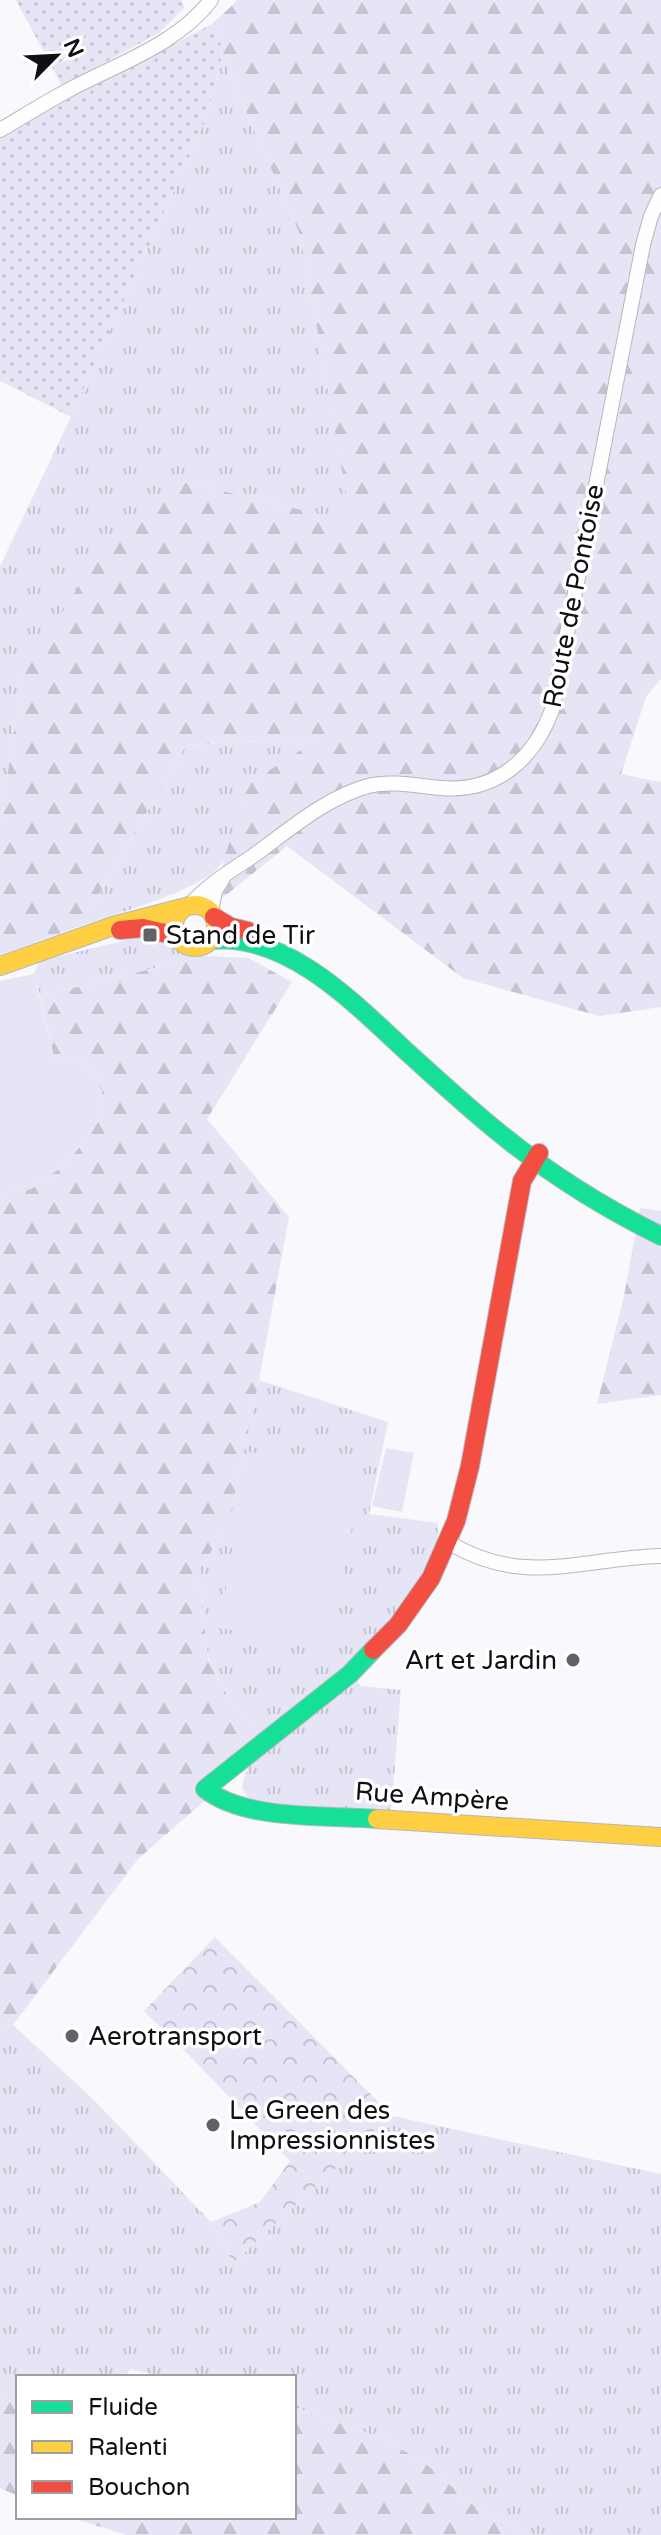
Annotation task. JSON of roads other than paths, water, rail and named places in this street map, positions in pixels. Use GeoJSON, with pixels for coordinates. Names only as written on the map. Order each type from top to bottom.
{"type":"FeatureCollection","features":[{"type":"Feature","properties":{"kind":"main road"},"geometry":{"type":"LineString","coordinates":[[0,966],[139,916],[200,905],[234,929],[285,945],[340,979],[536,1158],[661,1226]]}},
{"type":"Feature","properties":{"kind":"main road"},"geometry":{"type":"LineString","coordinates":[[176,936],[174,919],[186,906]]}},
{"type":"Feature","properties":{"kind":"main road"},"geometry":{"type":"LineString","coordinates":[[211,940],[216,929],[212,914]]}},
{"type":"Feature","properties":{"kind":"main road"},"geometry":{"type":"LineString","coordinates":[[97,933],[143,928],[176,936],[190,947],[224,938],[250,943],[285,958],[320,977],[351,1001],[536,1158],[607,1210],[661,1236]]}},
{"type":"Feature","properties":{"kind":"main road"},"geometry":{"type":"LineString","coordinates":[[448,1542],[470,1466],[522,1181],[536,1158]]}},
{"type":"Feature","properties":{"kind":"main road","name":"Rue Ampère"},"geometry":{"type":"LineString","coordinates":[[448,1542],[418,1598],[390,1633],[350,1674],[205,1789],[218,1799],[247,1810],[661,1837]]}},
{"type":"Feature","properties":{"kind":"street"},"geometry":{"type":"LineString","coordinates":[[0,130],[64,92],[165,41],[201,13],[211,0]]}},
{"type":"Feature","properties":{"kind":"street","name":"Route de Pontoise"},"geometry":{"type":"LineString","coordinates":[[186,906],[202,891],[308,816],[345,795],[385,783],[457,788],[486,784],[513,769],[533,748],[545,730],[552,710],[643,245],[661,195]]}},
{"type":"Feature","properties":{"kind":"street"},"geometry":{"type":"LineString","coordinates":[[212,914],[215,891],[225,876]]}},
{"type":"Feature","properties":{"kind":"street"},"geometry":{"type":"LineString","coordinates":[[448,1542],[470,1556],[506,1566],[547,1568],[661,1556]]}},
{"type":"Feature","properties":{"kind":"place","name":"Stand de Tir"},"geometry":{"type":"Point","coordinates":[150,935]}},
{"type":"Feature","properties":{"kind":"place","name":"Art et Jardin"},"geometry":{"type":"Point","coordinates":[573,1660]}},
{"type":"Feature","properties":{"kind":"place","name":"Aerotransport"},"geometry":{"type":"Point","coordinates":[72,2036]}},
{"type":"Feature","properties":{"kind":"place","name":"Le Green des Impressionnistes"},"geometry":{"type":"Point","coordinates":[213,2125]}}]}
